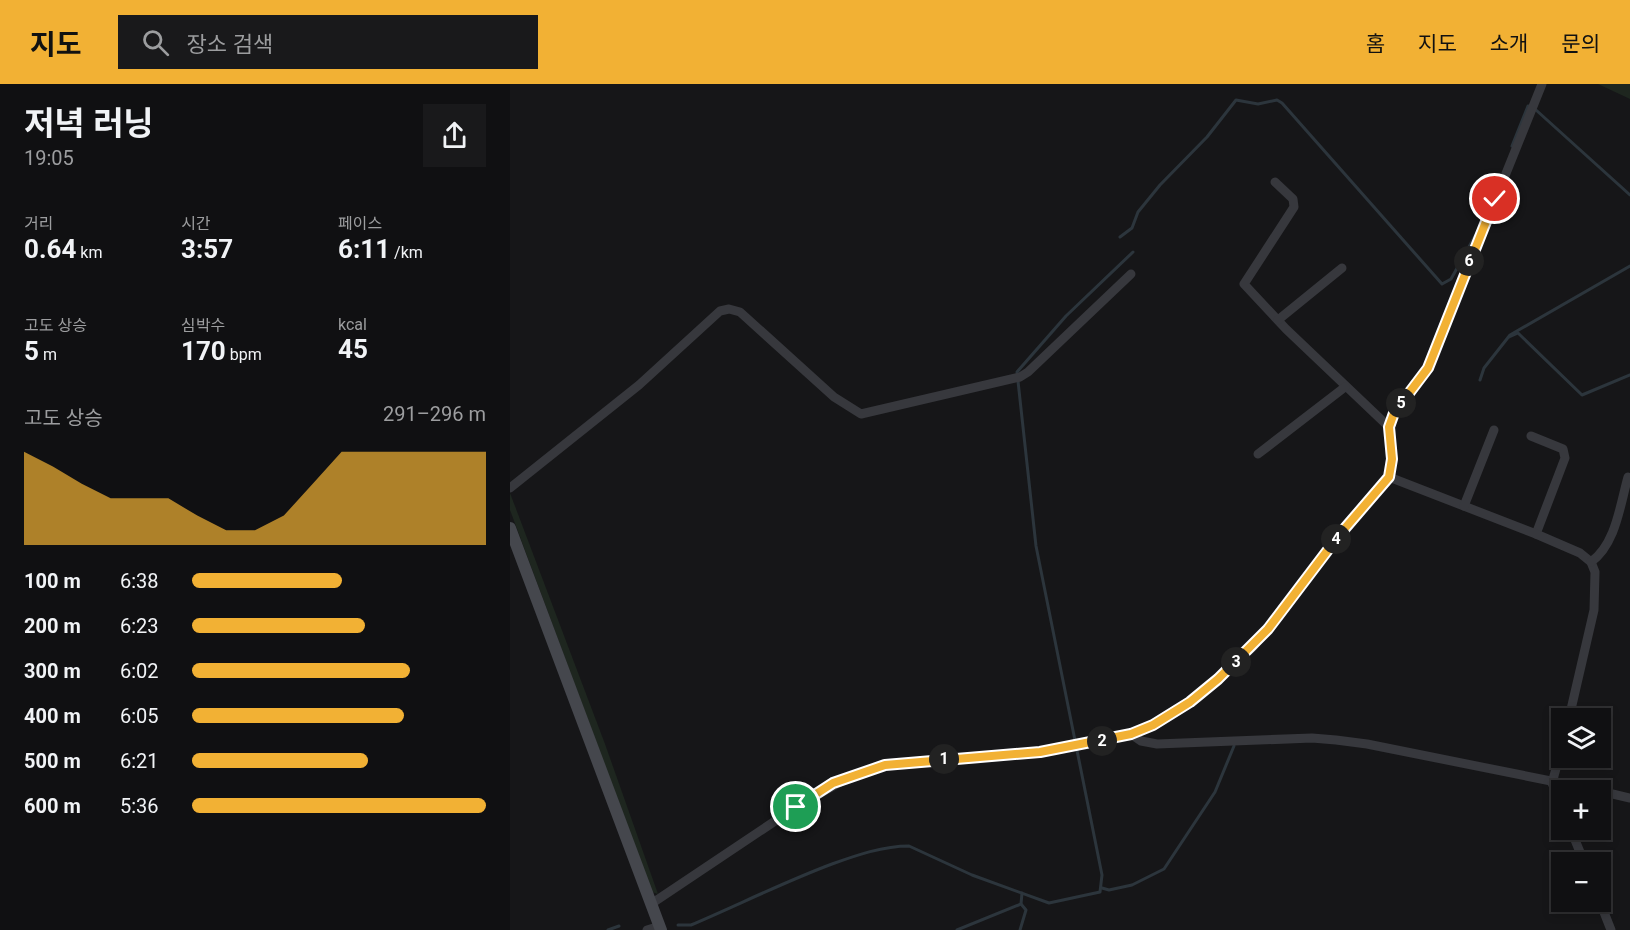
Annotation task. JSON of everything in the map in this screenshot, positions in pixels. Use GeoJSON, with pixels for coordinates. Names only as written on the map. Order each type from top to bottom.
{"type":"FeatureCollection","features":[{"type":"Feature","properties":{"kind":"main road"},"geometry":{"type":"LineString","coordinates":[[510,528],[660,928]]}},
{"type":"Feature","properties":{"kind":"street"},"geometry":{"type":"LineString","coordinates":[[651,904],[796,807],[849,777],[885,765],[1040,752],[1131,734],[1153,725],[1190,702],[1253,646],[1340,534],[1389,477],[1392,459],[1389,427],[1394,413],[1428,368],[1542,84]]}},
{"type":"Feature","properties":{"kind":"street"},"geometry":{"type":"LineString","coordinates":[[1275,182],[1293,199],[1294,207],[1244,284],[1389,427]]}},
{"type":"Feature","properties":{"kind":"street"},"geometry":{"type":"LineString","coordinates":[[1278,320],[1342,268]]}},
{"type":"Feature","properties":{"kind":"street"},"geometry":{"type":"LineString","coordinates":[[510,488],[639,386],[717,313],[729,309],[740,312],[834,397],[861,414],[1016,377],[1028,372],[1131,274]]}},
{"type":"Feature","properties":{"kind":"street"},"geometry":{"type":"LineString","coordinates":[[1258,454],[1346,387]]}},
{"type":"Feature","properties":{"kind":"street"},"geometry":{"type":"LineString","coordinates":[[1464,506],[1494,430]]}},
{"type":"Feature","properties":{"kind":"street"},"geometry":{"type":"LineString","coordinates":[[1532,436],[1563,448],[1565,458],[1536,534]]}},
{"type":"Feature","properties":{"kind":"street"},"geometry":{"type":"LineString","coordinates":[[1389,477],[1536,534],[1580,553],[1591,562],[1595,572],[1594,610],[1571,708]]}},
{"type":"Feature","properties":{"kind":"street"},"geometry":{"type":"LineString","coordinates":[[1591,562],[1600,556],[1610,540],[1628,477]]}},
{"type":"Feature","properties":{"kind":"street"},"geometry":{"type":"LineString","coordinates":[[1131,734],[1141,741],[1158,744],[1312,738],[1336,740],[1390,748],[1551,783]]}},
{"type":"Feature","properties":{"kind":"street"},"geometry":{"type":"LineString","coordinates":[[1611,794],[1630,798]]}},
{"type":"Feature","properties":{"kind":"street"},"geometry":{"type":"LineString","coordinates":[[1604,912],[1611,930]]}},
{"type":"Feature","properties":{"kind":"street"},"geometry":{"type":"LineString","coordinates":[[647,930],[660,928]]}},
{"type":"Feature","properties":{"kind":"shaded area"},"geometry":{"type":"Polygon","coordinates":[[[1598,84],[1630,84],[1630,99],[1598,84]]]}},
{"type":"Feature","properties":{"kind":"shaded area"},"geometry":{"type":"Polygon","coordinates":[[[510,493],[605,744],[658,894],[652,892],[510,510],[510,493]]]}},
{"type":"Feature","properties":{"kind":"waterway"},"geometry":{"type":"LineString","coordinates":[[1120,237],[1132,228],[1138,212],[1160,185],[1207,137],[1236,100],[1258,104],[1277,100],[1282,103],[1442,284],[1451,279],[1480,227]]}},
{"type":"Feature","properties":{"kind":"waterway"},"geometry":{"type":"LineString","coordinates":[[1512,146],[1528,106]]}},
{"type":"Feature","properties":{"kind":"waterway"},"geometry":{"type":"LineString","coordinates":[[1536,110],[1630,195]]}},
{"type":"Feature","properties":{"kind":"waterway"},"geometry":{"type":"LineString","coordinates":[[678,925],[691,925],[796,878],[841,861],[899,846],[909,846],[972,875],[1049,903],[1100,892],[1102,875],[1036,546],[1017,372],[1066,316],[1133,252]]}},
{"type":"Feature","properties":{"kind":"waterway"},"geometry":{"type":"LineString","coordinates":[[1480,380],[1484,368],[1510,335],[1630,266]]}},
{"type":"Feature","properties":{"kind":"waterway"},"geometry":{"type":"LineString","coordinates":[[1509,337],[1518,333],[1582,395],[1630,375]]}},
{"type":"Feature","properties":{"kind":"waterway"},"geometry":{"type":"LineString","coordinates":[[1102,888],[1109,890],[1132,885],[1164,869],[1215,792],[1234,746]]}},
{"type":"Feature","properties":{"kind":"waterway"},"geometry":{"type":"LineString","coordinates":[[1020,930],[1026,910],[1021,904],[1022,893]]}},
{"type":"Feature","properties":{"kind":"waterway"},"geometry":{"type":"LineString","coordinates":[[957,930],[1021,904]]}},
{"type":"Feature","properties":{"kind":"waterway"},"geometry":{"type":"LineString","coordinates":[[608,930],[619,926]]}},
{"type":"Feature","properties":{"kind":"route"},"geometry":{"type":"LineString","coordinates":[[796,807],[833,783],[885,765],[1040,752],[1131,734],[1153,725],[1190,702],[1218,679],[1268,629],[1340,534],[1389,477],[1392,459],[1389,427],[1394,413],[1428,368],[1495,199]]}}]}
